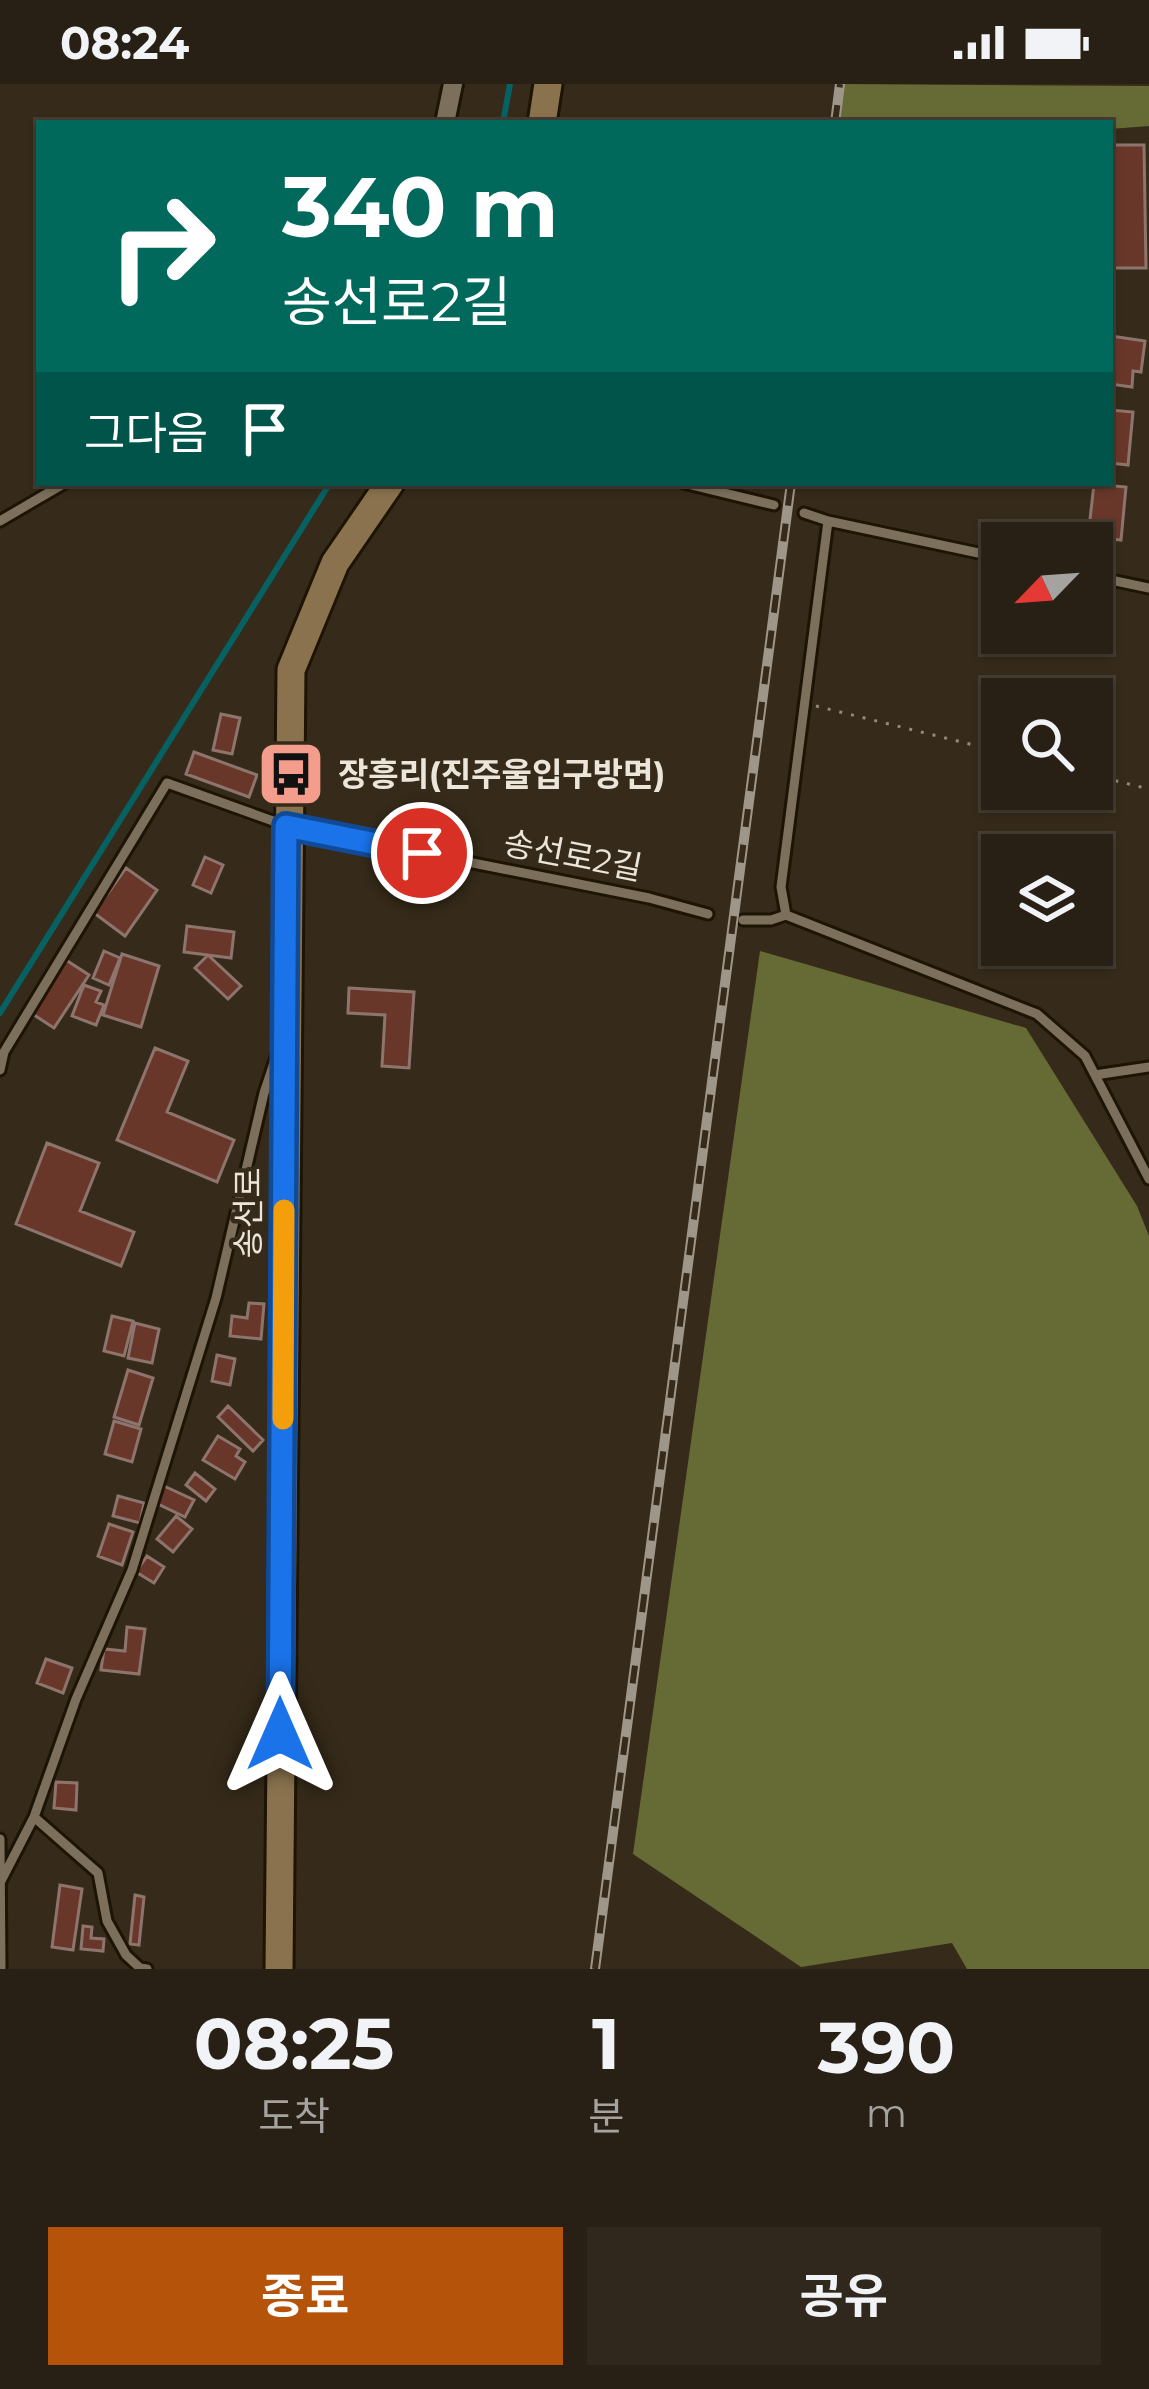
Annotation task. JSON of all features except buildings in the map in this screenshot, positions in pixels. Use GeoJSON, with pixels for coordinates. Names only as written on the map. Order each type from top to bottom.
{"type":"FeatureCollection","features":[{"type":"Feature","properties":{"kind":"street"},"geometry":{"type":"LineString","coordinates":[[446,120],[452,84]]}},
{"type":"Feature","properties":{"kind":"street"},"geometry":{"type":"LineString","coordinates":[[542,120],[548,84]]}},
{"type":"Feature","properties":{"kind":"street","name":"송선로"},"geometry":{"type":"LineString","coordinates":[[279,1969],[291,670],[335,563],[388,486]]}},
{"type":"Feature","properties":{"kind":"lane"},"geometry":{"type":"LineString","coordinates":[[0,521],[60,486]]}},
{"type":"Feature","properties":{"kind":"lane"},"geometry":{"type":"LineString","coordinates":[[695,486],[774,505]]}},
{"type":"Feature","properties":{"kind":"lane"},"geometry":{"type":"LineString","coordinates":[[804,513],[981,554]]}},
{"type":"Feature","properties":{"kind":"lane"},"geometry":{"type":"LineString","coordinates":[[786,915],[782,887],[828,521]]}},
{"type":"Feature","properties":{"kind":"lane"},"geometry":{"type":"LineString","coordinates":[[1113,580],[1149,588]]}},
{"type":"Feature","properties":{"kind":"lane","name":"송선로2길"},"geometry":{"type":"LineString","coordinates":[[0,1070],[4,1052],[167,784],[286,826],[649,898],[708,914]]}},
{"type":"Feature","properties":{"kind":"lane"},"geometry":{"type":"LineString","coordinates":[[743,920],[786,915],[1037,1014],[1085,1056],[1149,1179]]}},
{"type":"Feature","properties":{"kind":"lane"},"geometry":{"type":"LineString","coordinates":[[0,1883],[34,1817],[76,1699],[132,1570],[216,1298],[264,1093],[285,1030]]}},
{"type":"Feature","properties":{"kind":"lane"},"geometry":{"type":"LineString","coordinates":[[1095,1075],[1149,1067]]}},
{"type":"Feature","properties":{"kind":"lane"},"geometry":{"type":"LineString","coordinates":[[34,1817],[98,1873],[107,1921],[126,1955],[147,1969]]}},
{"type":"Feature","properties":{"kind":"lane"},"geometry":{"type":"LineString","coordinates":[[0,1839],[1,1969]]}},
{"type":"Feature","properties":{"kind":"path"},"geometry":{"type":"LineString","coordinates":[[802,703],[981,747]]}},
{"type":"Feature","properties":{"kind":"path"},"geometry":{"type":"LineString","coordinates":[[1113,780],[1149,789]]}},
{"type":"Feature","properties":{"kind":"green space"},"geometry":{"type":"Polygon","coordinates":[[[837,84],[1149,86],[1149,126],[1113,129],[1113,120],[835,120],[837,84]]]}},
{"type":"Feature","properties":{"kind":"green space"},"geometry":{"type":"Polygon","coordinates":[[[760,951],[1026,1028],[1137,1206],[1149,1236],[1149,1969],[967,1969],[952,1943],[801,1967],[633,1854],[760,951]]]}},
{"type":"Feature","properties":{"kind":"waterway"},"geometry":{"type":"LineString","coordinates":[[504,120],[510,84]]}},
{"type":"Feature","properties":{"kind":"waterway"},"geometry":{"type":"LineString","coordinates":[[0,1013],[328,486]]}},
{"type":"Feature","properties":{"kind":"railway"},"geometry":{"type":"LineString","coordinates":[[835,120],[840,84]]}},
{"type":"Feature","properties":{"kind":"railway"},"geometry":{"type":"LineString","coordinates":[[595,1969],[791,486]]}},
{"type":"Feature","properties":{"kind":"slow traffic"},"geometry":{"type":"LineString","coordinates":[[283,1419],[284,1210]]}},
{"type":"Feature","properties":{"kind":"place","name":"장흥리(진주울입구방면)"},"geometry":{"type":"Point","coordinates":[291,774]}},
{"type":"Feature","properties":{"kind":"route"},"geometry":{"type":"LineString","coordinates":[[280,1734],[286,826],[422,853]]}}]}
